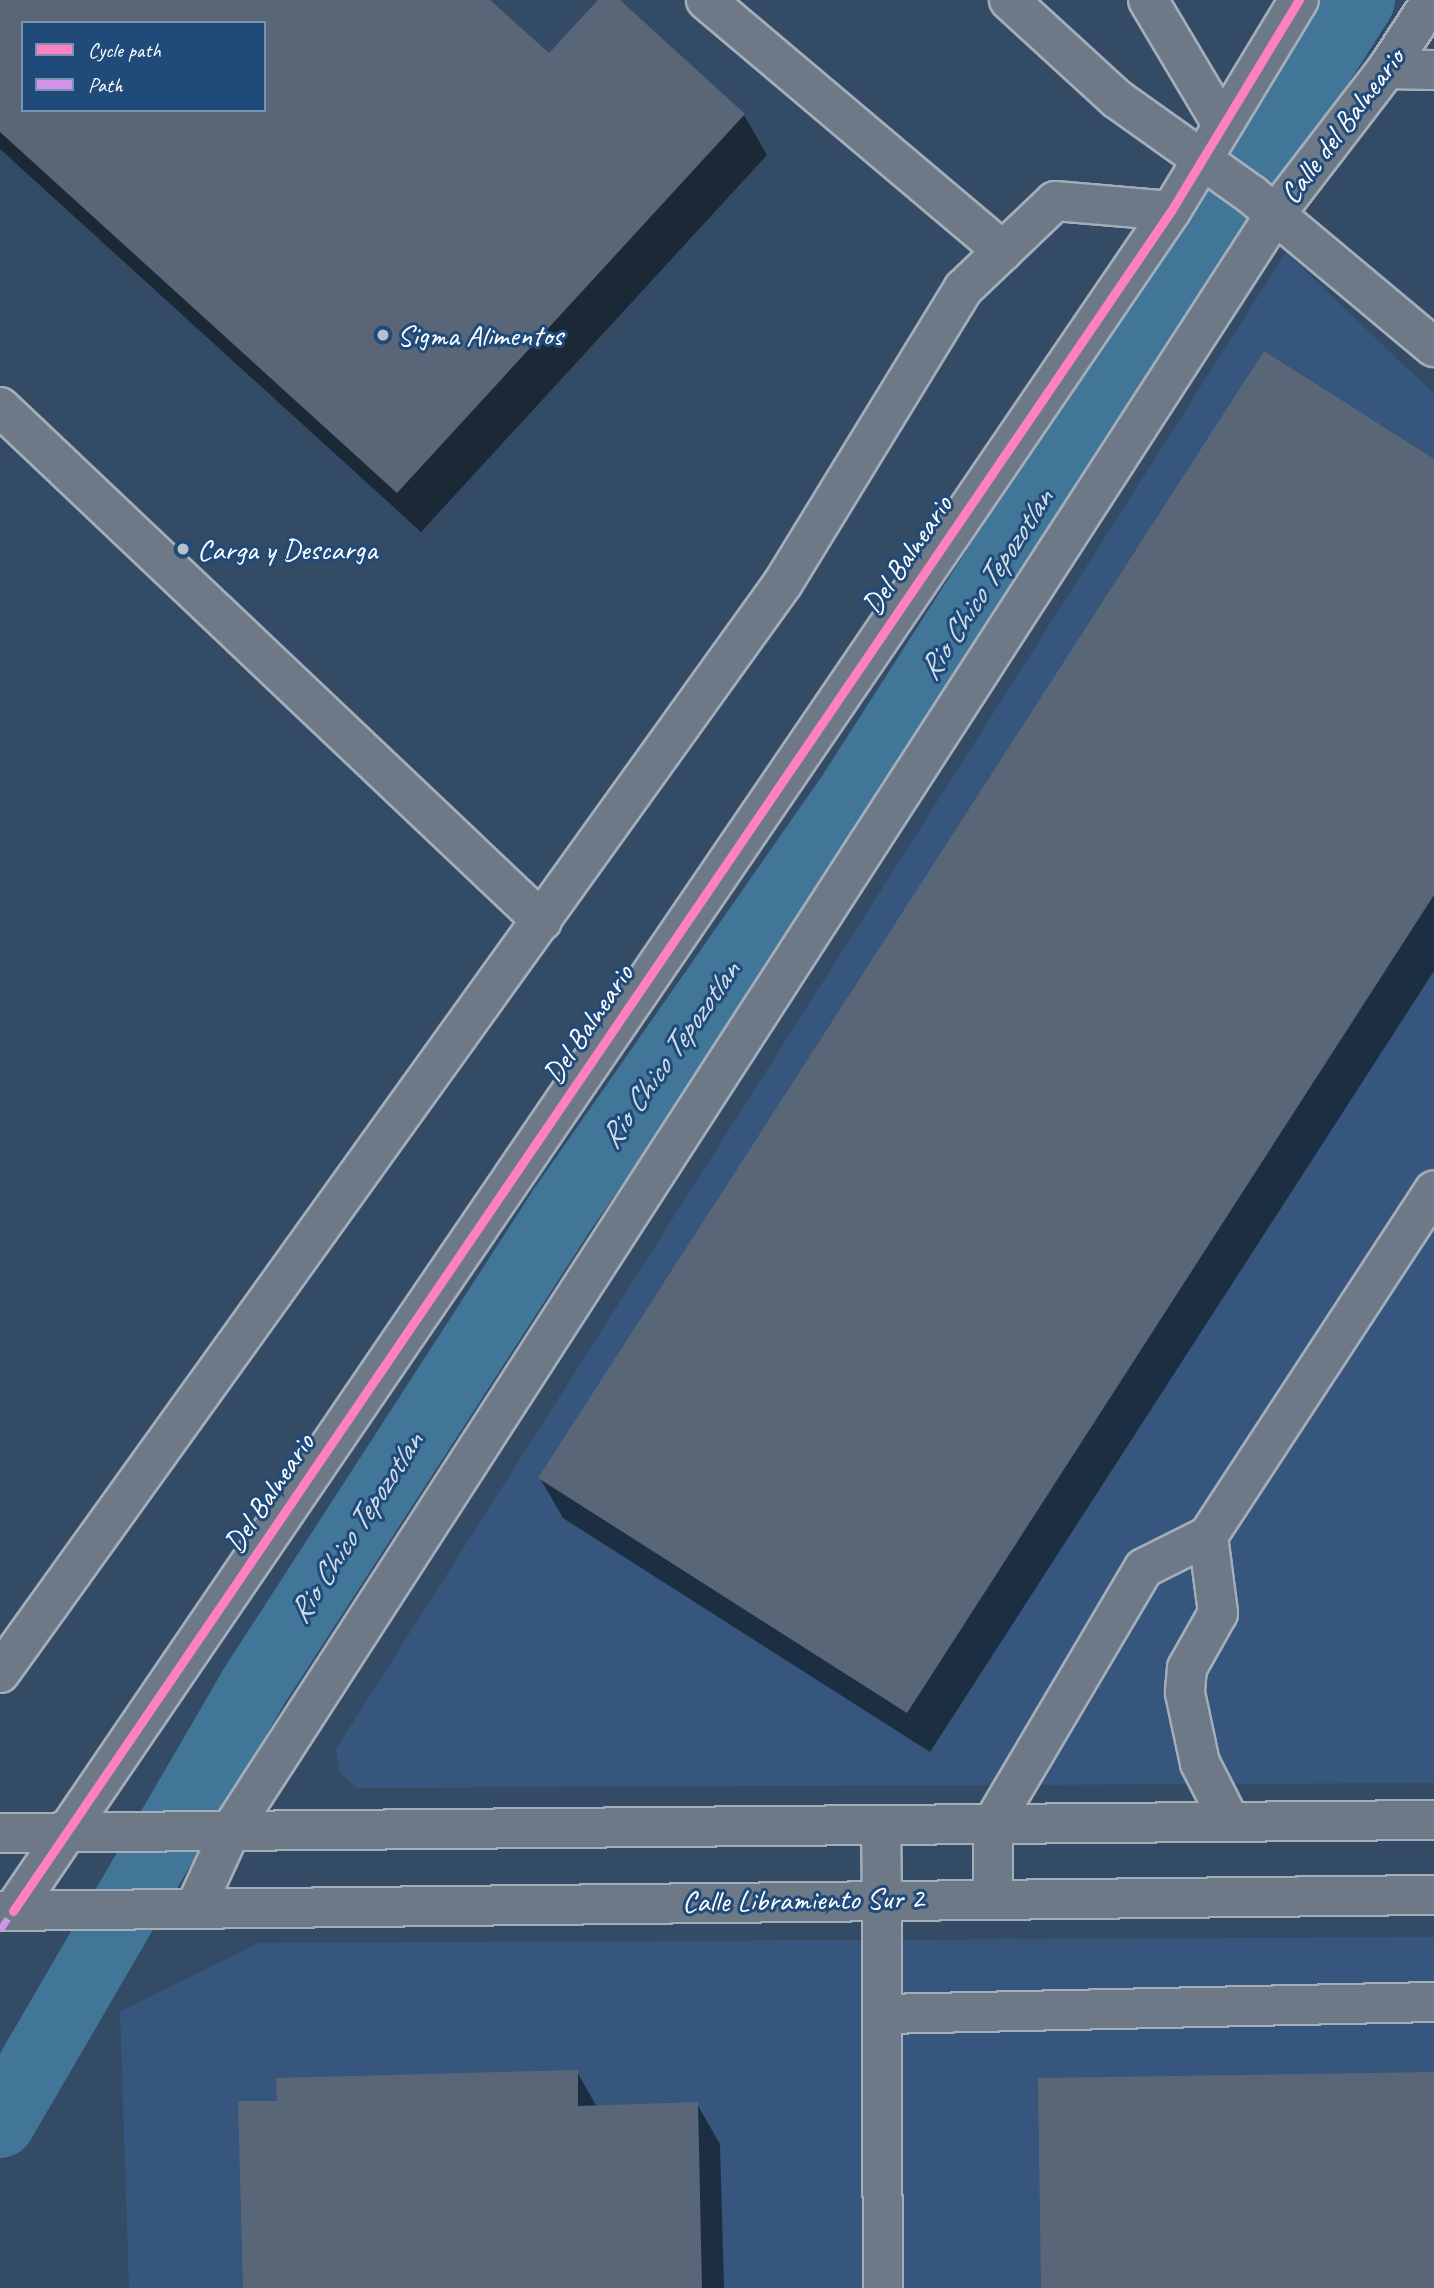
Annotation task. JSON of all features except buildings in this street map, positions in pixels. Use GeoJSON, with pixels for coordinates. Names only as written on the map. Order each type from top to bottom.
{"type":"FeatureCollection","features":[{"type":"Feature","properties":{"kind":"street"},"geometry":{"type":"LineString","coordinates":[[706,0],[1003,251]]}},
{"type":"Feature","properties":{"kind":"street"},"geometry":{"type":"LineString","coordinates":[[1009,0],[1117,99],[1263,205],[1434,347]]}},
{"type":"Feature","properties":{"kind":"street"},"geometry":{"type":"LineString","coordinates":[[1148,0],[1222,124]]}},
{"type":"Feature","properties":{"kind":"street","name":"Del Balneario"},"geometry":{"type":"LineString","coordinates":[[20,1910],[63,1833],[80,1832],[1171,211],[1206,165],[1222,124],[1299,0]]}},
{"type":"Feature","properties":{"kind":"street","name":"Calle del Balneario"},"geometry":{"type":"LineString","coordinates":[[185,1906],[217,1830],[1263,205],[1387,69],[1432,0]]}},
{"type":"Feature","properties":{"kind":"street"},"geometry":{"type":"LineString","coordinates":[[1387,69],[1434,70]]}},
{"type":"Feature","properties":{"kind":"street"},"geometry":{"type":"LineString","coordinates":[[0,1673],[783,583],[962,289],[1055,201],[1171,211]]}},
{"type":"Feature","properties":{"kind":"street"},"geometry":{"type":"LineString","coordinates":[[0,407],[542,921]]}},
{"type":"Feature","properties":{"kind":"street"},"geometry":{"type":"LineString","coordinates":[[993,1899],[993,1823],[1144,1568],[1208,1535],[1434,1190]]}},
{"type":"Feature","properties":{"kind":"street"},"geometry":{"type":"LineString","coordinates":[[1208,1535],[1218,1613],[1187,1668],[1185,1693],[1200,1763],[1230,1822]]}},
{"type":"Feature","properties":{"kind":"street"},"geometry":{"type":"LineString","coordinates":[[0,1833],[1434,1820]]}},
{"type":"Feature","properties":{"kind":"street"},"geometry":{"type":"LineString","coordinates":[[881,1825],[884,2014],[883,2288]]}},
{"type":"Feature","properties":{"kind":"street","name":"Calle Libramiento Sur 2"},"geometry":{"type":"LineString","coordinates":[[20,1910],[185,1906],[1434,1895]]}},
{"type":"Feature","properties":{"kind":"street"},"geometry":{"type":"LineString","coordinates":[[884,2014],[1434,2002]]}},
{"type":"Feature","properties":{"kind":"shaded area"},"geometry":{"type":"Polygon","coordinates":[[[1286,252],[1434,394],[1434,1783],[356,1788],[339,1771],[336,1749],[1286,252]]]}},
{"type":"Feature","properties":{"kind":"shaded area"},"geometry":{"type":"Polygon","coordinates":[[[1434,1937],[1434,2288],[129,2288],[120,2011],[259,1943],[1434,1937]]]}},
{"type":"Feature","properties":{"kind":"waterway","name":"Rio Chico Tepozotlan"},"geometry":{"type":"LineString","coordinates":[[0,2123],[251,1691],[564,1207],[847,802],[1360,0]]}},
{"type":"Feature","properties":{"kind":"marked path"},"geometry":{"type":"LineString","coordinates":[[0,1930],[13,1911]]}},
{"type":"Feature","properties":{"kind":"cycle path"},"geometry":{"type":"LineString","coordinates":[[13,1911],[1171,211],[1299,0]]}},
{"type":"Feature","properties":{"kind":"place","name":"Sigma Alimentos"},"geometry":{"type":"Point","coordinates":[383,335]}},
{"type":"Feature","properties":{"kind":"place","name":"Carga y Descarga"},"geometry":{"type":"Point","coordinates":[183,549]}}]}
